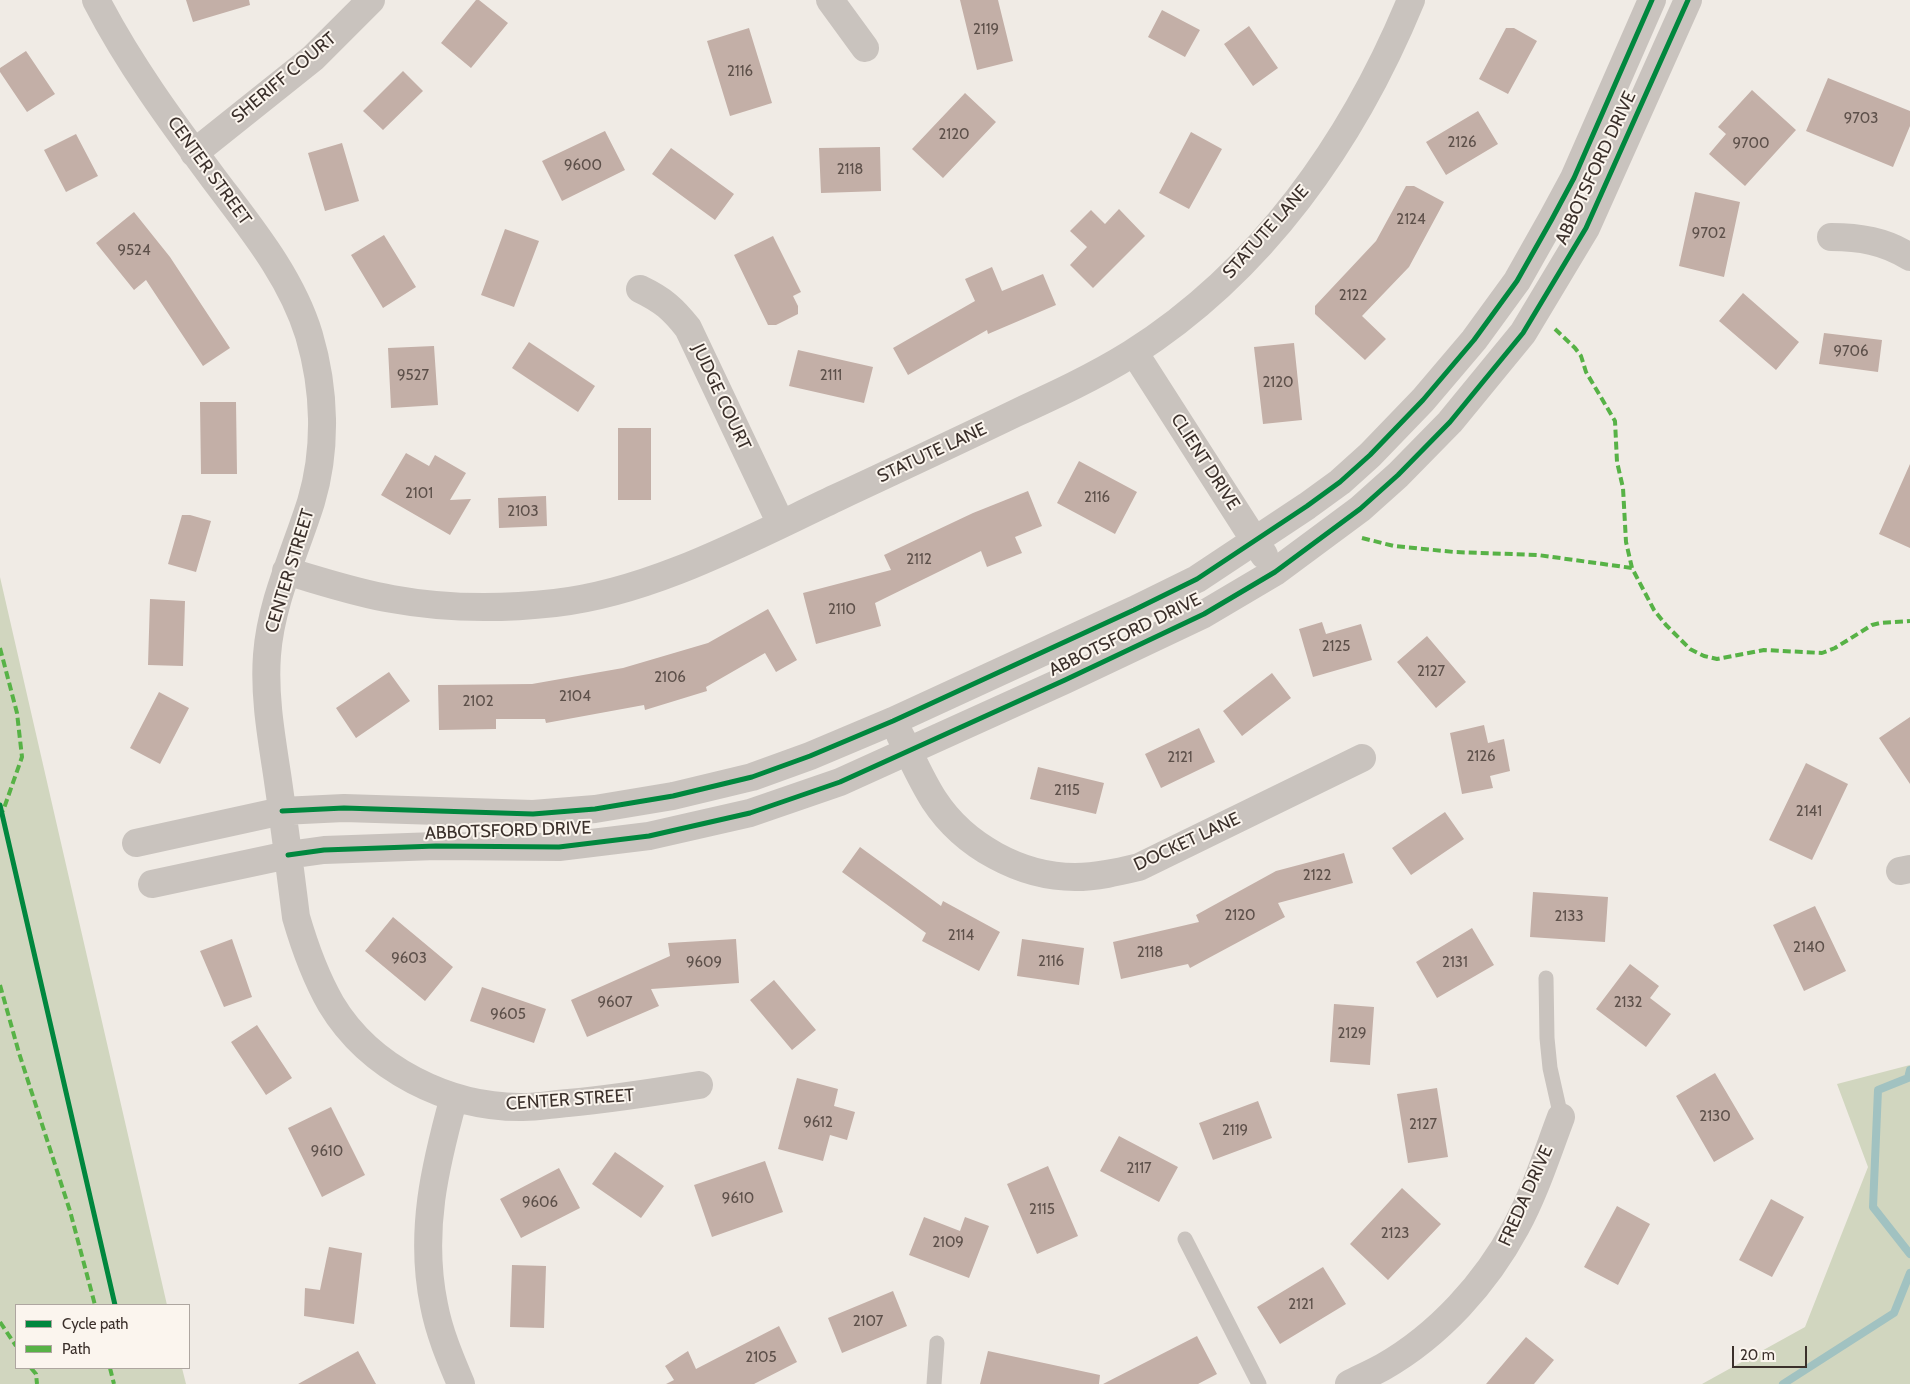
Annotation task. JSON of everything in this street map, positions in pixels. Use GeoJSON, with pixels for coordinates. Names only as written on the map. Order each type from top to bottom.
{"type":"FeatureCollection","features":[{"type":"Feature","properties":{"kind":"street","name":"CENTER STREET"},"geometry":{"type":"LineString","coordinates":[[96,0],[142,80],[270,254],[293,296],[309,334],[319,375],[322,414],[320,458],[311,501],[273,613],[267,655],[266,698],[296,917],[305,951],[314,973],[332,1006],[356,1037],[385,1063],[418,1083],[454,1097],[487,1105],[523,1107],[624,1098],[699,1085]]}},
{"type":"Feature","properties":{"kind":"street","name":"SHERIFF COURT"},"geometry":{"type":"LineString","coordinates":[[194,153],[313,58],[371,0]]}},
{"type":"Feature","properties":{"kind":"street"},"geometry":{"type":"LineString","coordinates":[[830,0],[865,48]]}},
{"type":"Feature","properties":{"kind":"street","name":"STATUTE LANE"},"geometry":{"type":"LineString","coordinates":[[286,572],[391,599],[449,606],[502,607],[559,602],[616,591],[671,573],[781,524],[912,464],[1096,374],[1134,352],[1188,313],[1235,270],[1279,224],[1320,171],[1360,109],[1392,48],[1411,0]]}},
{"type":"Feature","properties":{"kind":"street","name":"ABBOTSFORD DRIVE"},"geometry":{"type":"LineString","coordinates":[[136,843],[282,811],[344,808],[533,814],[595,809],[673,796],[752,777],[810,756],[893,721],[1150,602],[1197,578],[1340,482],[1424,400],[1474,340],[1517,282],[1574,178],[1652,0]]}},
{"type":"Feature","properties":{"kind":"street","name":"ABBOTSFORD DRIVE"},"geometry":{"type":"LineString","coordinates":[[152,884],[288,855],[324,850],[436,846],[559,846],[649,836],[750,813],[840,782],[1204,614],[1275,572],[1360,508],[1398,475],[1450,422],[1523,333],[1586,228],[1688,0]]}},
{"type":"Feature","properties":{"kind":"street"},"geometry":{"type":"LineString","coordinates":[[1831,238],[1849,237],[1875,241],[1898,249],[1910,257]]}},
{"type":"Feature","properties":{"kind":"street","name":"JUDGE COURT"},"geometry":{"type":"LineString","coordinates":[[640,289],[672,308],[688,328],[781,524]]}},
{"type":"Feature","properties":{"kind":"street","name":"CLIENT DRIVE"},"geometry":{"type":"LineString","coordinates":[[1134,352],[1275,572]]}},
{"type":"Feature","properties":{"kind":"street","name":"DOCKET LANE"},"geometry":{"type":"LineString","coordinates":[[893,721],[934,800],[956,826],[981,847],[1012,864],[1043,874],[1074,877],[1104,875],[1139,867],[1362,758]]}},
{"type":"Feature","properties":{"kind":"street"},"geometry":{"type":"LineString","coordinates":[[454,1097],[436,1162],[430,1200],[428,1257],[433,1304],[444,1343],[462,1384]]}},
{"type":"Feature","properties":{"kind":"street","name":"FREDA DRIVE"},"geometry":{"type":"LineString","coordinates":[[1349,1384],[1385,1366],[1425,1338],[1462,1304],[1493,1266],[1516,1227],[1532,1193],[1560,1117]]}},
{"type":"Feature","properties":{"kind":"lane"},"geometry":{"type":"LineString","coordinates":[[1546,978],[1549,1053],[1560,1117]]}},
{"type":"Feature","properties":{"kind":"lane"},"geometry":{"type":"LineString","coordinates":[[1185,1239],[1259,1384]]}},
{"type":"Feature","properties":{"kind":"lane"},"geometry":{"type":"LineString","coordinates":[[934,1384],[937,1343]]}},
{"type":"Feature","properties":{"kind":"green space"},"geometry":{"type":"Polygon","coordinates":[[[0,577],[167,1304],[15,1304],[15,1369],[182,1369],[186,1384],[0,1384],[0,577]]]}},
{"type":"Feature","properties":{"kind":"green space"},"geometry":{"type":"Polygon","coordinates":[[[1910,1065],[1910,1384],[1702,1384],[1805,1327],[1868,1167],[1837,1084],[1910,1065]]]}},
{"type":"Feature","properties":{"kind":"building"},"geometry":{"type":"Polygon","coordinates":[[[186,0],[249,0],[250,5],[193,22],[186,0]]]}},
{"type":"Feature","properties":{"kind":"building"},"geometry":{"type":"Polygon","coordinates":[[[476,0],[479,0],[508,23],[471,68],[441,43],[476,0]]]}},
{"type":"Feature","properties":{"kind":"building"},"geometry":{"type":"Polygon","coordinates":[[[960,0],[998,0],[1013,61],[977,70],[960,0]]]}},
{"type":"Feature","properties":{"kind":"building"},"geometry":{"type":"Polygon","coordinates":[[[1162,10],[1200,30],[1185,57],[1148,37],[1162,10]]]}},
{"type":"Feature","properties":{"kind":"building"},"geometry":{"type":"Polygon","coordinates":[[[1249,26],[1278,68],[1253,86],[1224,44],[1249,26]]]}},
{"type":"Feature","properties":{"kind":"building"},"geometry":{"type":"Polygon","coordinates":[[[749,28],[772,103],[730,116],[707,41],[749,28]]]}},
{"type":"Feature","properties":{"kind":"building"},"geometry":{"type":"Polygon","coordinates":[[[1506,28],[1514,28],[1537,41],[1508,94],[1479,79],[1506,28]]]}},
{"type":"Feature","properties":{"kind":"building"},"geometry":{"type":"Polygon","coordinates":[[[26,51],[55,94],[27,112],[0,72],[0,68],[26,51]]]}},
{"type":"Feature","properties":{"kind":"building"},"geometry":{"type":"Polygon","coordinates":[[[403,71],[423,91],[383,130],[363,111],[403,71]]]}},
{"type":"Feature","properties":{"kind":"building"},"geometry":{"type":"Polygon","coordinates":[[[1828,78],[1910,111],[1910,126],[1893,167],[1806,131],[1828,78]]]}},
{"type":"Feature","properties":{"kind":"building"},"geometry":{"type":"Polygon","coordinates":[[[1752,90],[1796,130],[1745,186],[1709,154],[1726,134],[1718,127],[1752,90]]]}},
{"type":"Feature","properties":{"kind":"building"},"geometry":{"type":"Polygon","coordinates":[[[965,93],[996,122],[943,178],[912,149],[965,93]]]}},
{"type":"Feature","properties":{"kind":"building"},"geometry":{"type":"Polygon","coordinates":[[[1478,111],[1498,144],[1446,175],[1426,142],[1478,111]]]}},
{"type":"Feature","properties":{"kind":"building"},"geometry":{"type":"Polygon","coordinates":[[[605,131],[625,170],[562,201],[542,161],[605,131]]]}},
{"type":"Feature","properties":{"kind":"building"},"geometry":{"type":"Polygon","coordinates":[[[1191,132],[1222,149],[1189,209],[1159,193],[1191,132]]]}},
{"type":"Feature","properties":{"kind":"building"},"geometry":{"type":"Polygon","coordinates":[[[76,134],[98,176],[66,192],[44,150],[76,134]]]}},
{"type":"Feature","properties":{"kind":"building"},"geometry":{"type":"Polygon","coordinates":[[[342,143],[359,201],[325,211],[308,153],[342,143]]]}},
{"type":"Feature","properties":{"kind":"building"},"geometry":{"type":"Polygon","coordinates":[[[880,147],[881,191],[821,193],[819,148],[880,147]]]}},
{"type":"Feature","properties":{"kind":"building"},"geometry":{"type":"Polygon","coordinates":[[[671,148],[734,194],[715,220],[652,174],[671,148]]]}},
{"type":"Feature","properties":{"kind":"building"},"geometry":{"type":"Polygon","coordinates":[[[1406,186],[1414,186],[1444,202],[1409,267],[1362,316],[1386,339],[1365,360],[1315,314],[1315,306],[1376,241],[1406,186]]]}},
{"type":"Feature","properties":{"kind":"building"},"geometry":{"type":"Polygon","coordinates":[[[1695,192],[1740,202],[1724,277],[1679,266],[1695,192]]]}},
{"type":"Feature","properties":{"kind":"building"},"geometry":{"type":"Polygon","coordinates":[[[1119,209],[1145,236],[1093,288],[1070,265],[1087,247],[1070,231],[1091,210],[1105,224],[1119,209]]]}},
{"type":"Feature","properties":{"kind":"building"},"geometry":{"type":"Polygon","coordinates":[[[134,212],[170,257],[230,348],[203,366],[146,280],[134,290],[96,243],[134,212]]]}},
{"type":"Feature","properties":{"kind":"building"},"geometry":{"type":"Polygon","coordinates":[[[505,229],[539,241],[514,307],[481,295],[505,229]]]}},
{"type":"Feature","properties":{"kind":"building"},"geometry":{"type":"Polygon","coordinates":[[[384,235],[416,287],[383,308],[351,255],[384,235]]]}},
{"type":"Feature","properties":{"kind":"building"},"geometry":{"type":"Polygon","coordinates":[[[773,236],[801,292],[793,296],[798,306],[798,314],[776,325],[768,325],[734,255],[773,236]]]}},
{"type":"Feature","properties":{"kind":"building"},"geometry":{"type":"Polygon","coordinates":[[[992,267],[1002,291],[1043,274],[1056,305],[988,334],[987,330],[908,375],[893,348],[975,301],[965,279],[992,267]]]}},
{"type":"Feature","properties":{"kind":"building"},"geometry":{"type":"Polygon","coordinates":[[[1743,293],[1799,342],[1776,370],[1719,321],[1743,293]]]}},
{"type":"Feature","properties":{"kind":"building"},"geometry":{"type":"Polygon","coordinates":[[[1824,333],[1882,340],[1878,372],[1819,364],[1824,333]]]}},
{"type":"Feature","properties":{"kind":"building"},"geometry":{"type":"Polygon","coordinates":[[[529,342],[595,386],[578,412],[512,368],[529,342]]]}},
{"type":"Feature","properties":{"kind":"building"},"geometry":{"type":"Polygon","coordinates":[[[1294,343],[1302,420],[1263,424],[1254,347],[1294,343]]]}},
{"type":"Feature","properties":{"kind":"building"},"geometry":{"type":"Polygon","coordinates":[[[434,346],[438,405],[391,408],[388,348],[434,346]]]}},
{"type":"Feature","properties":{"kind":"building"},"geometry":{"type":"Polygon","coordinates":[[[798,350],[873,367],[864,403],[789,386],[798,350]]]}},
{"type":"Feature","properties":{"kind":"building"},"geometry":{"type":"Polygon","coordinates":[[[200,402],[236,402],[237,474],[201,474],[200,402]]]}},
{"type":"Feature","properties":{"kind":"building"},"geometry":{"type":"Polygon","coordinates":[[[618,428],[651,428],[651,500],[618,500],[618,428]]]}},
{"type":"Feature","properties":{"kind":"building"},"geometry":{"type":"Polygon","coordinates":[[[406,453],[429,466],[435,455],[466,473],[450,500],[471,499],[450,535],[381,495],[406,453]]]}},
{"type":"Feature","properties":{"kind":"building"},"geometry":{"type":"Polygon","coordinates":[[[1079,461],[1137,492],[1115,534],[1057,503],[1079,461]]]}},
{"type":"Feature","properties":{"kind":"building"},"geometry":{"type":"Polygon","coordinates":[[[1910,464],[1910,548],[1879,534],[1910,464]]]}},
{"type":"Feature","properties":{"kind":"building"},"geometry":{"type":"Polygon","coordinates":[[[1028,491],[1042,526],[1015,537],[1022,553],[987,567],[981,551],[875,603],[881,626],[816,644],[803,593],[891,570],[884,555],[973,513],[1028,491]]]}},
{"type":"Feature","properties":{"kind":"building"},"geometry":{"type":"Polygon","coordinates":[[[546,496],[547,526],[499,528],[498,498],[546,496]]]}},
{"type":"Feature","properties":{"kind":"building"},"geometry":{"type":"Polygon","coordinates":[[[182,515],[190,515],[211,521],[196,572],[168,564],[182,515]]]}},
{"type":"Feature","properties":{"kind":"building"},"geometry":{"type":"Polygon","coordinates":[[[150,599],[185,601],[183,666],[148,665],[150,599]]]}},
{"type":"Feature","properties":{"kind":"building"},"geometry":{"type":"Polygon","coordinates":[[[768,609],[797,660],[776,672],[765,653],[706,687],[707,691],[645,710],[644,705],[546,723],[545,719],[496,719],[496,729],[439,730],[438,685],[532,684],[623,668],[708,643],[768,609]]]}},
{"type":"Feature","properties":{"kind":"building"},"geometry":{"type":"Polygon","coordinates":[[[1322,622],[1326,634],[1361,624],[1372,660],[1313,677],[1299,629],[1322,622]]]}},
{"type":"Feature","properties":{"kind":"building"},"geometry":{"type":"Polygon","coordinates":[[[1427,636],[1466,682],[1436,708],[1397,662],[1427,636]]]}},
{"type":"Feature","properties":{"kind":"building"},"geometry":{"type":"Polygon","coordinates":[[[389,672],[410,701],[356,738],[336,708],[389,672]]]}},
{"type":"Feature","properties":{"kind":"building"},"geometry":{"type":"Polygon","coordinates":[[[1272,673],[1291,698],[1242,736],[1223,711],[1272,673]]]}},
{"type":"Feature","properties":{"kind":"building"},"geometry":{"type":"Polygon","coordinates":[[[159,692],[189,708],[160,764],[130,748],[159,692]]]}},
{"type":"Feature","properties":{"kind":"building"},"geometry":{"type":"Polygon","coordinates":[[[1910,717],[1910,784],[1879,738],[1910,717]]]}},
{"type":"Feature","properties":{"kind":"building"},"geometry":{"type":"Polygon","coordinates":[[[1484,725],[1488,743],[1504,739],[1510,771],[1490,776],[1493,788],[1462,794],[1450,733],[1484,725]]]}},
{"type":"Feature","properties":{"kind":"building"},"geometry":{"type":"Polygon","coordinates":[[[1199,728],[1215,762],[1161,788],[1145,754],[1199,728]]]}},
{"type":"Feature","properties":{"kind":"building"},"geometry":{"type":"Polygon","coordinates":[[[1806,763],[1848,784],[1812,860],[1769,840],[1806,763]]]}},
{"type":"Feature","properties":{"kind":"building"},"geometry":{"type":"Polygon","coordinates":[[[1038,767],[1104,783],[1096,814],[1030,799],[1038,767]]]}},
{"type":"Feature","properties":{"kind":"building"},"geometry":{"type":"Polygon","coordinates":[[[1445,812],[1464,839],[1411,875],[1392,848],[1445,812]]]}},
{"type":"Feature","properties":{"kind":"building"},"geometry":{"type":"Polygon","coordinates":[[[860,847],[941,906],[943,901],[1000,932],[979,971],[922,941],[926,933],[842,872],[860,847]]]}},
{"type":"Feature","properties":{"kind":"building"},"geometry":{"type":"Polygon","coordinates":[[[1344,853],[1353,883],[1278,903],[1285,917],[1190,968],[1188,964],[1121,979],[1113,942],[1199,922],[1196,915],[1276,871],[1344,853]]]}},
{"type":"Feature","properties":{"kind":"building"},"geometry":{"type":"Polygon","coordinates":[[[1533,892],[1608,897],[1605,942],[1530,937],[1533,892]]]}},
{"type":"Feature","properties":{"kind":"building"},"geometry":{"type":"Polygon","coordinates":[[[1815,906],[1846,971],[1804,991],[1773,925],[1815,906]]]}},
{"type":"Feature","properties":{"kind":"building"},"geometry":{"type":"Polygon","coordinates":[[[393,917],[453,967],[425,1001],[365,951],[393,917]]]}},
{"type":"Feature","properties":{"kind":"building"},"geometry":{"type":"Polygon","coordinates":[[[1472,928],[1494,965],[1437,998],[1416,962],[1472,928]]]}},
{"type":"Feature","properties":{"kind":"building"},"geometry":{"type":"Polygon","coordinates":[[[232,939],[252,997],[224,1007],[200,951],[232,939]]]}},
{"type":"Feature","properties":{"kind":"building"},"geometry":{"type":"Polygon","coordinates":[[[736,939],[739,983],[651,989],[659,1006],[587,1037],[571,1000],[670,956],[668,943],[736,939]]]}},
{"type":"Feature","properties":{"kind":"building"},"geometry":{"type":"Polygon","coordinates":[[[1022,939],[1084,948],[1079,985],[1017,976],[1022,939]]]}},
{"type":"Feature","properties":{"kind":"building"},"geometry":{"type":"Polygon","coordinates":[[[1630,964],[1659,986],[1650,998],[1671,1014],[1646,1047],[1596,1009],[1630,964]]]}},
{"type":"Feature","properties":{"kind":"building"},"geometry":{"type":"Polygon","coordinates":[[[774,980],[816,1030],[792,1050],[750,1000],[774,980]]]}},
{"type":"Feature","properties":{"kind":"building"},"geometry":{"type":"Polygon","coordinates":[[[482,987],[546,1009],[534,1043],[470,1021],[482,987]]]}},
{"type":"Feature","properties":{"kind":"building"},"geometry":{"type":"Polygon","coordinates":[[[1334,1004],[1374,1007],[1370,1065],[1330,1062],[1334,1004]]]}},
{"type":"Feature","properties":{"kind":"building"},"geometry":{"type":"Polygon","coordinates":[[[257,1025],[292,1078],[266,1095],[231,1042],[257,1025]]]}},
{"type":"Feature","properties":{"kind":"building"},"geometry":{"type":"Polygon","coordinates":[[[1715,1073],[1754,1139],[1714,1162],[1676,1096],[1715,1073]]]}},
{"type":"Feature","properties":{"kind":"building"},"geometry":{"type":"Polygon","coordinates":[[[797,1078],[838,1089],[834,1106],[855,1112],[847,1140],[830,1135],[823,1161],[778,1149],[797,1078]]]}},
{"type":"Feature","properties":{"kind":"building"},"geometry":{"type":"Polygon","coordinates":[[[1437,1088],[1448,1157],[1408,1163],[1397,1094],[1437,1088]]]}},
{"type":"Feature","properties":{"kind":"building"},"geometry":{"type":"Polygon","coordinates":[[[1258,1101],[1272,1138],[1213,1160],[1199,1123],[1258,1101]]]}},
{"type":"Feature","properties":{"kind":"building"},"geometry":{"type":"Polygon","coordinates":[[[331,1107],[365,1175],[322,1197],[288,1128],[331,1107]]]}},
{"type":"Feature","properties":{"kind":"building"},"geometry":{"type":"Polygon","coordinates":[[[1119,1136],[1178,1167],[1159,1202],[1100,1171],[1119,1136]]]}},
{"type":"Feature","properties":{"kind":"building"},"geometry":{"type":"Polygon","coordinates":[[[615,1152],[664,1186],[641,1218],[592,1184],[615,1152]]]}},
{"type":"Feature","properties":{"kind":"building"},"geometry":{"type":"Polygon","coordinates":[[[765,1161],[783,1212],[712,1237],[694,1185],[765,1161]]]}},
{"type":"Feature","properties":{"kind":"building"},"geometry":{"type":"Polygon","coordinates":[[[1048,1166],[1078,1236],[1037,1254],[1007,1184],[1048,1166]]]}},
{"type":"Feature","properties":{"kind":"building"},"geometry":{"type":"Polygon","coordinates":[[[559,1168],[580,1208],[521,1238],[500,1199],[559,1168]]]}},
{"type":"Feature","properties":{"kind":"building"},"geometry":{"type":"Polygon","coordinates":[[[1402,1188],[1441,1224],[1388,1280],[1350,1244],[1402,1188]]]}},
{"type":"Feature","properties":{"kind":"building"},"geometry":{"type":"Polygon","coordinates":[[[1771,1199],[1804,1217],[1772,1277],[1739,1260],[1771,1199]]]}},
{"type":"Feature","properties":{"kind":"building"},"geometry":{"type":"Polygon","coordinates":[[[1617,1206],[1650,1224],[1618,1285],[1584,1267],[1617,1206]]]}},
{"type":"Feature","properties":{"kind":"building"},"geometry":{"type":"Polygon","coordinates":[[[924,1217],[960,1231],[965,1217],[989,1226],[969,1278],[909,1255],[924,1217]]]}},
{"type":"Feature","properties":{"kind":"building"},"geometry":{"type":"Polygon","coordinates":[[[329,1247],[362,1253],[354,1324],[304,1316],[305,1288],[320,1290],[329,1247]]]}},
{"type":"Feature","properties":{"kind":"building"},"geometry":{"type":"Polygon","coordinates":[[[512,1265],[546,1266],[544,1328],[510,1327],[512,1265]]]}},
{"type":"Feature","properties":{"kind":"building"},"geometry":{"type":"Polygon","coordinates":[[[1323,1267],[1346,1304],[1280,1344],[1257,1307],[1323,1267]]]}},
{"type":"Feature","properties":{"kind":"building"},"geometry":{"type":"Polygon","coordinates":[[[893,1291],[907,1326],[842,1353],[828,1318],[893,1291]]]}},
{"type":"Feature","properties":{"kind":"building"},"geometry":{"type":"Polygon","coordinates":[[[779,1326],[797,1362],[754,1384],[666,1384],[674,1380],[665,1366],[688,1351],[696,1369],[779,1326]]]}},
{"type":"Feature","properties":{"kind":"building"},"geometry":{"type":"Polygon","coordinates":[[[1197,1336],[1217,1374],[1198,1384],[1103,1384],[1197,1336]]]}},
{"type":"Feature","properties":{"kind":"building"},"geometry":{"type":"Polygon","coordinates":[[[1526,1337],[1554,1360],[1534,1384],[1486,1384],[1526,1337]]]}},
{"type":"Feature","properties":{"kind":"building"},"geometry":{"type":"Polygon","coordinates":[[[358,1351],[376,1384],[298,1384],[358,1351]]]}},
{"type":"Feature","properties":{"kind":"building"},"geometry":{"type":"Polygon","coordinates":[[[988,1351],[1100,1375],[1099,1384],[980,1384],[988,1351]]]}},
{"type":"Feature","properties":{"kind":"waterway"},"geometry":{"type":"LineString","coordinates":[[1910,1070],[1908,1078],[1878,1090],[1873,1207],[1910,1254]]}},
{"type":"Feature","properties":{"kind":"waterway"},"geometry":{"type":"LineString","coordinates":[[1783,1384],[1894,1313],[1910,1273]]}},
{"type":"Feature","properties":{"kind":"marked path"},"geometry":{"type":"LineString","coordinates":[[1555,329],[1581,356],[1586,372],[1615,421],[1617,462],[1623,488],[1626,542],[1632,568],[1654,610],[1690,649],[1704,656],[1717,659],[1764,650],[1822,653],[1835,648],[1872,625],[1910,621]]}},
{"type":"Feature","properties":{"kind":"marked path"},"geometry":{"type":"LineString","coordinates":[[1362,538],[1394,546],[1454,552],[1538,555],[1632,568]]}},
{"type":"Feature","properties":{"kind":"marked path"},"geometry":{"type":"LineString","coordinates":[[0,648],[17,713],[22,757],[3,811]]}},
{"type":"Feature","properties":{"kind":"marked path"},"geometry":{"type":"LineString","coordinates":[[0,985],[19,1053],[70,1211],[95,1304]]}},
{"type":"Feature","properties":{"kind":"marked path"},"geometry":{"type":"LineString","coordinates":[[0,1322],[15,1344]]}},
{"type":"Feature","properties":{"kind":"marked path"},"geometry":{"type":"LineString","coordinates":[[32,1369],[36,1374],[37,1384]]}},
{"type":"Feature","properties":{"kind":"marked path"},"geometry":{"type":"LineString","coordinates":[[110,1369],[114,1384]]}},
{"type":"Feature","properties":{"kind":"cycle path"},"geometry":{"type":"LineString","coordinates":[[282,811],[344,808],[533,814],[595,809],[673,796],[752,777],[810,756],[893,721],[1197,579],[1340,482],[1370,455],[1423,400],[1474,340],[1517,281],[1574,178],[1652,0]]}},
{"type":"Feature","properties":{"kind":"cycle path"},"geometry":{"type":"LineString","coordinates":[[288,855],[324,850],[436,846],[559,847],[649,836],[750,813],[840,782],[1065,680],[1204,614],[1275,572],[1360,509],[1398,475],[1450,422],[1523,333],[1586,228],[1688,0]]}},
{"type":"Feature","properties":{"kind":"cycle path"},"geometry":{"type":"LineString","coordinates":[[0,805],[115,1304]]}}]}
